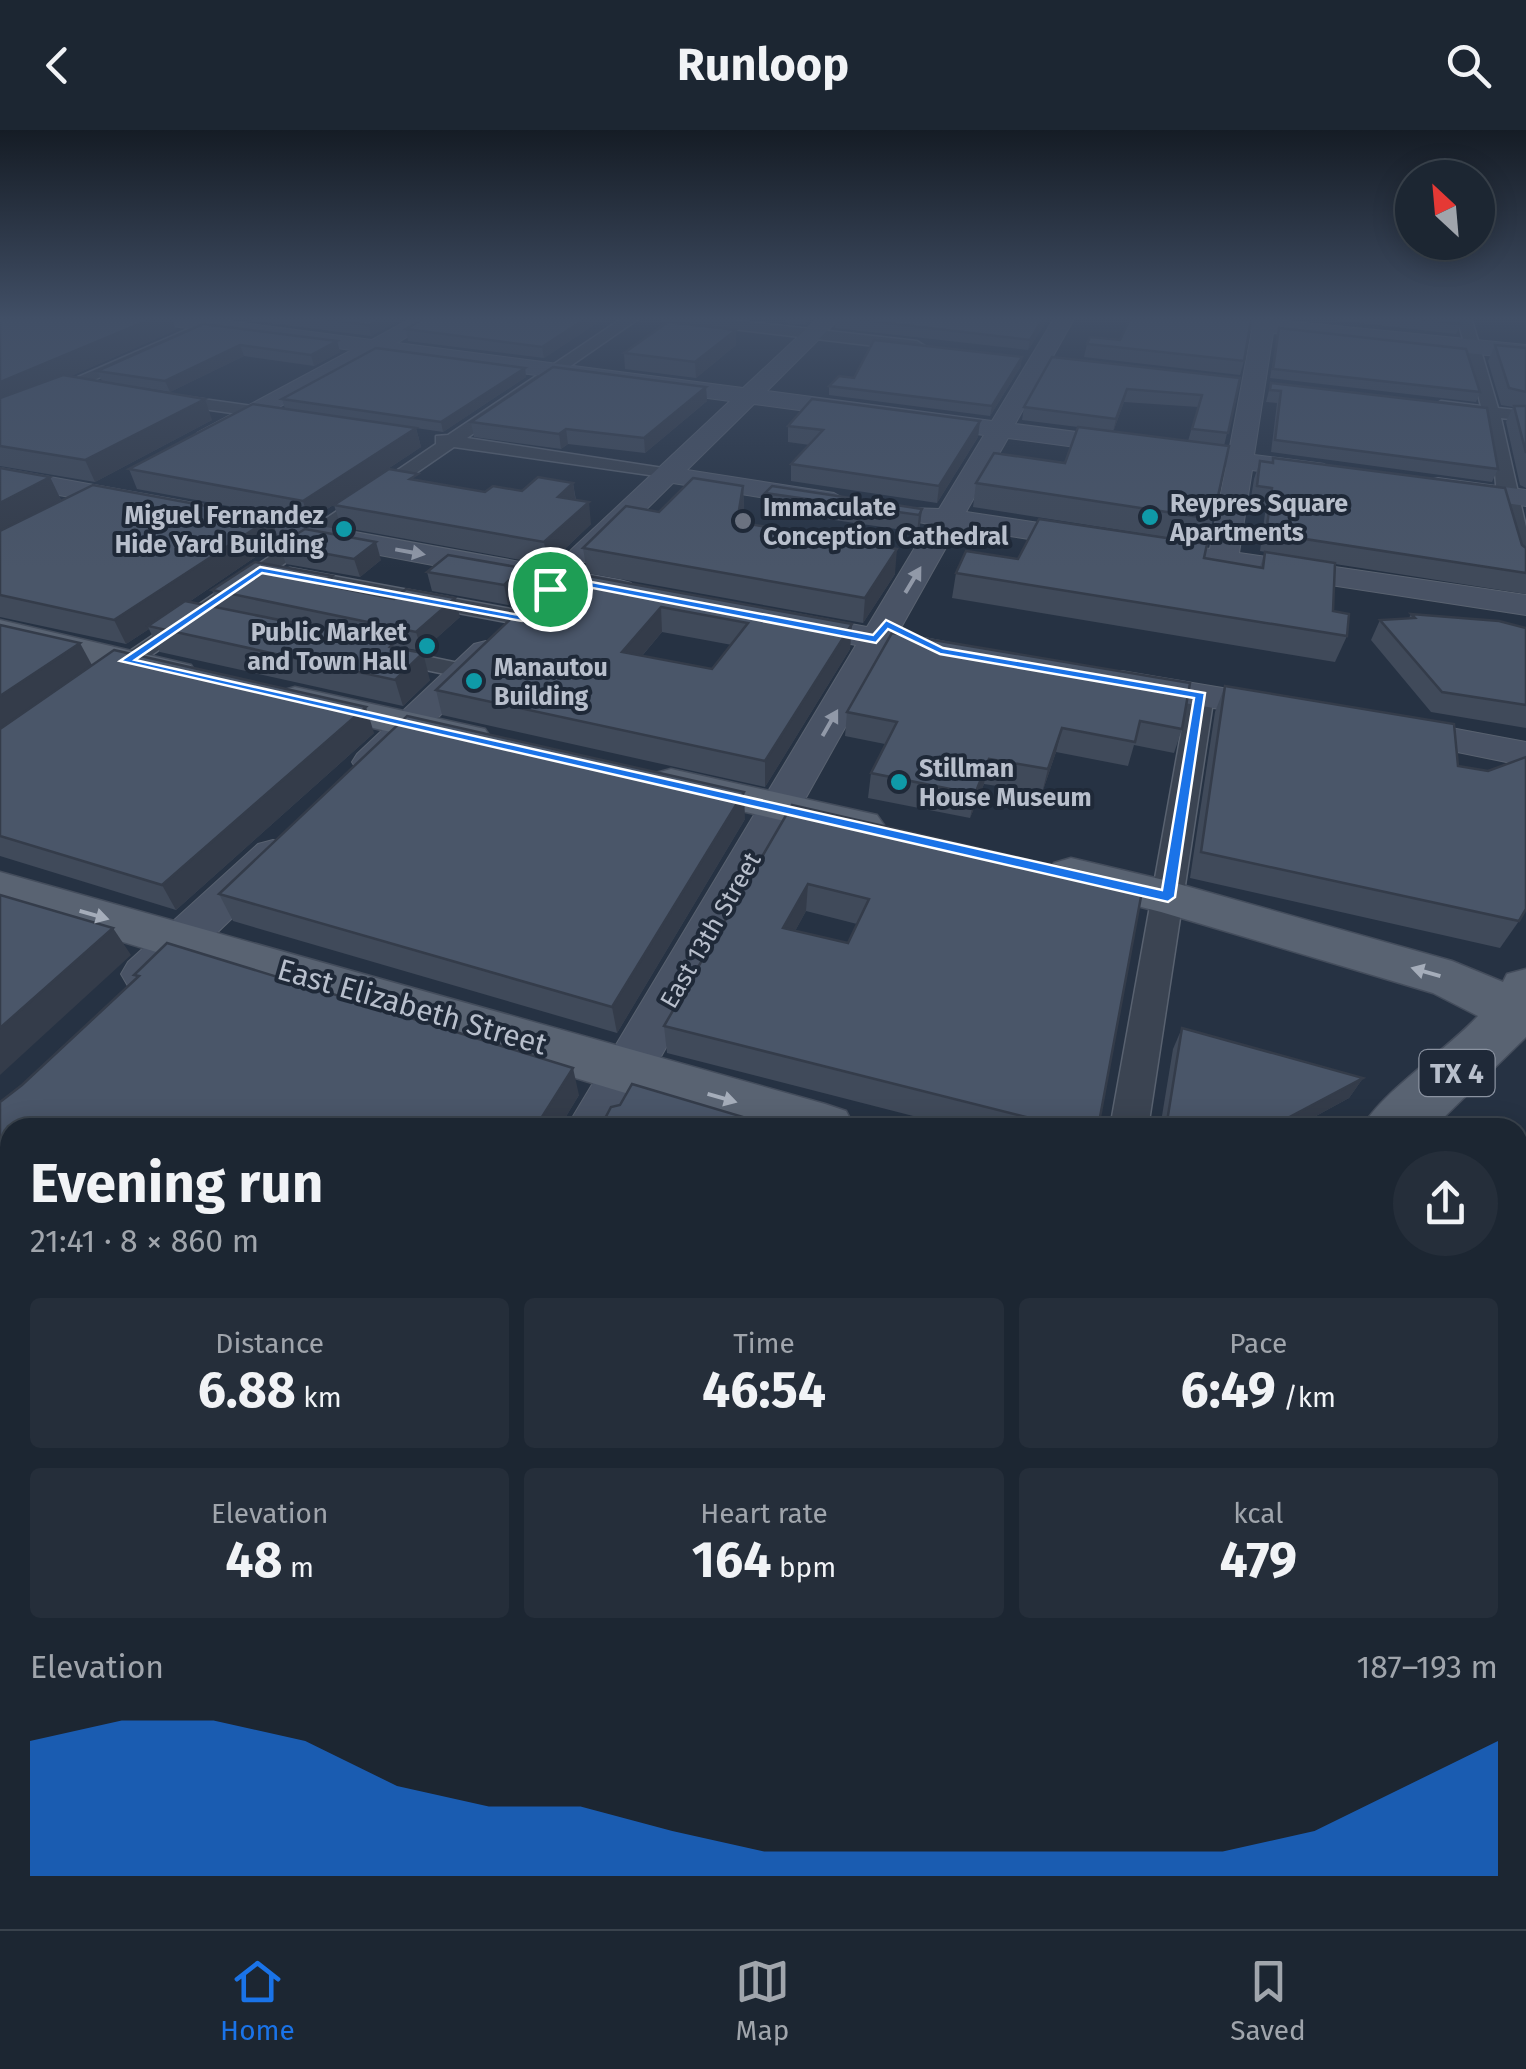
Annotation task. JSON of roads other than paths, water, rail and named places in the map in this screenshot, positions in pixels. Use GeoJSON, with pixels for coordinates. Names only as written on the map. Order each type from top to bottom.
{"type":"FeatureCollection","features":[{"type":"Feature","properties":{"kind":"main road"},"geometry":{"type":"LineString","coordinates":[[182,451],[277,401]]}},
{"type":"Feature","properties":{"kind":"main road"},"geometry":{"type":"LineString","coordinates":[[342,789],[742,401]]}},
{"type":"Feature","properties":{"kind":"main road"},"geometry":{"type":"LineString","coordinates":[[800,401],[1350,475]]}},
{"type":"Feature","properties":{"kind":"main road","name":"East 13th Street"},"geometry":{"type":"LineString","coordinates":[[599,1118],[1018,401]]}},
{"type":"Feature","properties":{"kind":"main road"},"geometry":{"type":"LineString","coordinates":[[1223,560],[1248,401]]}},
{"type":"Feature","properties":{"kind":"main road"},"geometry":{"type":"LineString","coordinates":[[68,512],[137,474]]}},
{"type":"Feature","properties":{"kind":"main road"},"geometry":{"type":"LineString","coordinates":[[663,474],[852,504]]}},
{"type":"Feature","properties":{"kind":"main road"},"geometry":{"type":"LineString","coordinates":[[0,476],[646,595]]}},
{"type":"Feature","properties":{"kind":"main road"},"geometry":{"type":"LineString","coordinates":[[1409,482],[1516,496]]}},
{"type":"Feature","properties":{"kind":"main road"},"geometry":{"type":"LineString","coordinates":[[891,510],[1526,606]]}},
{"type":"Feature","properties":{"kind":"main road"},"geometry":{"type":"LineString","coordinates":[[760,617],[881,631],[940,651],[996,660]]}},
{"type":"Feature","properties":{"kind":"main road"},"geometry":{"type":"LineString","coordinates":[[0,632],[511,747]]}},
{"type":"Feature","properties":{"kind":"main road"},"geometry":{"type":"LineString","coordinates":[[1087,676],[1526,754]]}},
{"type":"Feature","properties":{"kind":"main road"},"geometry":{"type":"LineString","coordinates":[[624,772],[899,834]]}},
{"type":"Feature","properties":{"kind":"main road"},"geometry":{"type":"LineString","coordinates":[[119,999],[304,825]]}},
{"type":"Feature","properties":{"kind":"main road"},"geometry":{"type":"LineString","coordinates":[[1034,865],[1168,897],[1452,980],[1522,1006]]}},
{"type":"Feature","properties":{"kind":"main road","name":"East Elizabeth Street"},"geometry":{"type":"LineString","coordinates":[[0,888],[791,1118]]}},
{"type":"Feature","properties":{"kind":"main road","name":"TX 4"},"geometry":{"type":"LineString","coordinates":[[1404,1118],[1454,1076],[1522,1006]]}},
{"type":"Feature","properties":{"kind":"street"},"geometry":{"type":"LineString","coordinates":[[0,417],[36,401]]}},
{"type":"Feature","properties":{"kind":"street"},"geometry":{"type":"LineString","coordinates":[[182,401],[308,419]]}},
{"type":"Feature","properties":{"kind":"street"},"geometry":{"type":"LineString","coordinates":[[79,694],[512,401]]}},
{"type":"Feature","properties":{"kind":"street"},"geometry":{"type":"LineString","coordinates":[[1489,401],[1516,496],[1526,563]]}},
{"type":"Feature","properties":{"kind":"street"},"geometry":{"type":"LineString","coordinates":[[1416,404],[1526,416]]}},
{"type":"Feature","properties":{"kind":"street"},"geometry":{"type":"LineString","coordinates":[[416,436],[663,474]]}},
{"type":"Feature","properties":{"kind":"street"},"geometry":{"type":"LineString","coordinates":[[260,570],[522,618]]}},
{"type":"Feature","properties":{"kind":"street"},"geometry":{"type":"LineString","coordinates":[[192,614],[228,622]]}},
{"type":"Feature","properties":{"kind":"street"},"geometry":{"type":"LineString","coordinates":[[363,650],[464,671]]}},
{"type":"Feature","properties":{"kind":"street"},"geometry":{"type":"LineString","coordinates":[[1132,1118],[1201,695]]}},
{"type":"Feature","properties":{"kind":"place","name":"Reypres Square Apartments"},"geometry":{"type":"Point","coordinates":[1150,517]}},
{"type":"Feature","properties":{"kind":"place","name":"Immaculate Conception Cathedral"},"geometry":{"type":"Point","coordinates":[743,521]}},
{"type":"Feature","properties":{"kind":"place","name":"Miguel Fernandez Hide Yard Building"},"geometry":{"type":"Point","coordinates":[344,529]}},
{"type":"Feature","properties":{"kind":"place","name":"Public Market and Town Hall"},"geometry":{"type":"Point","coordinates":[427,646]}},
{"type":"Feature","properties":{"kind":"place","name":"Manautou Building"},"geometry":{"type":"Point","coordinates":[474,681]}},
{"type":"Feature","properties":{"kind":"place","name":"Stillman House Museum"},"geometry":{"type":"Point","coordinates":[899,782]}}]}
